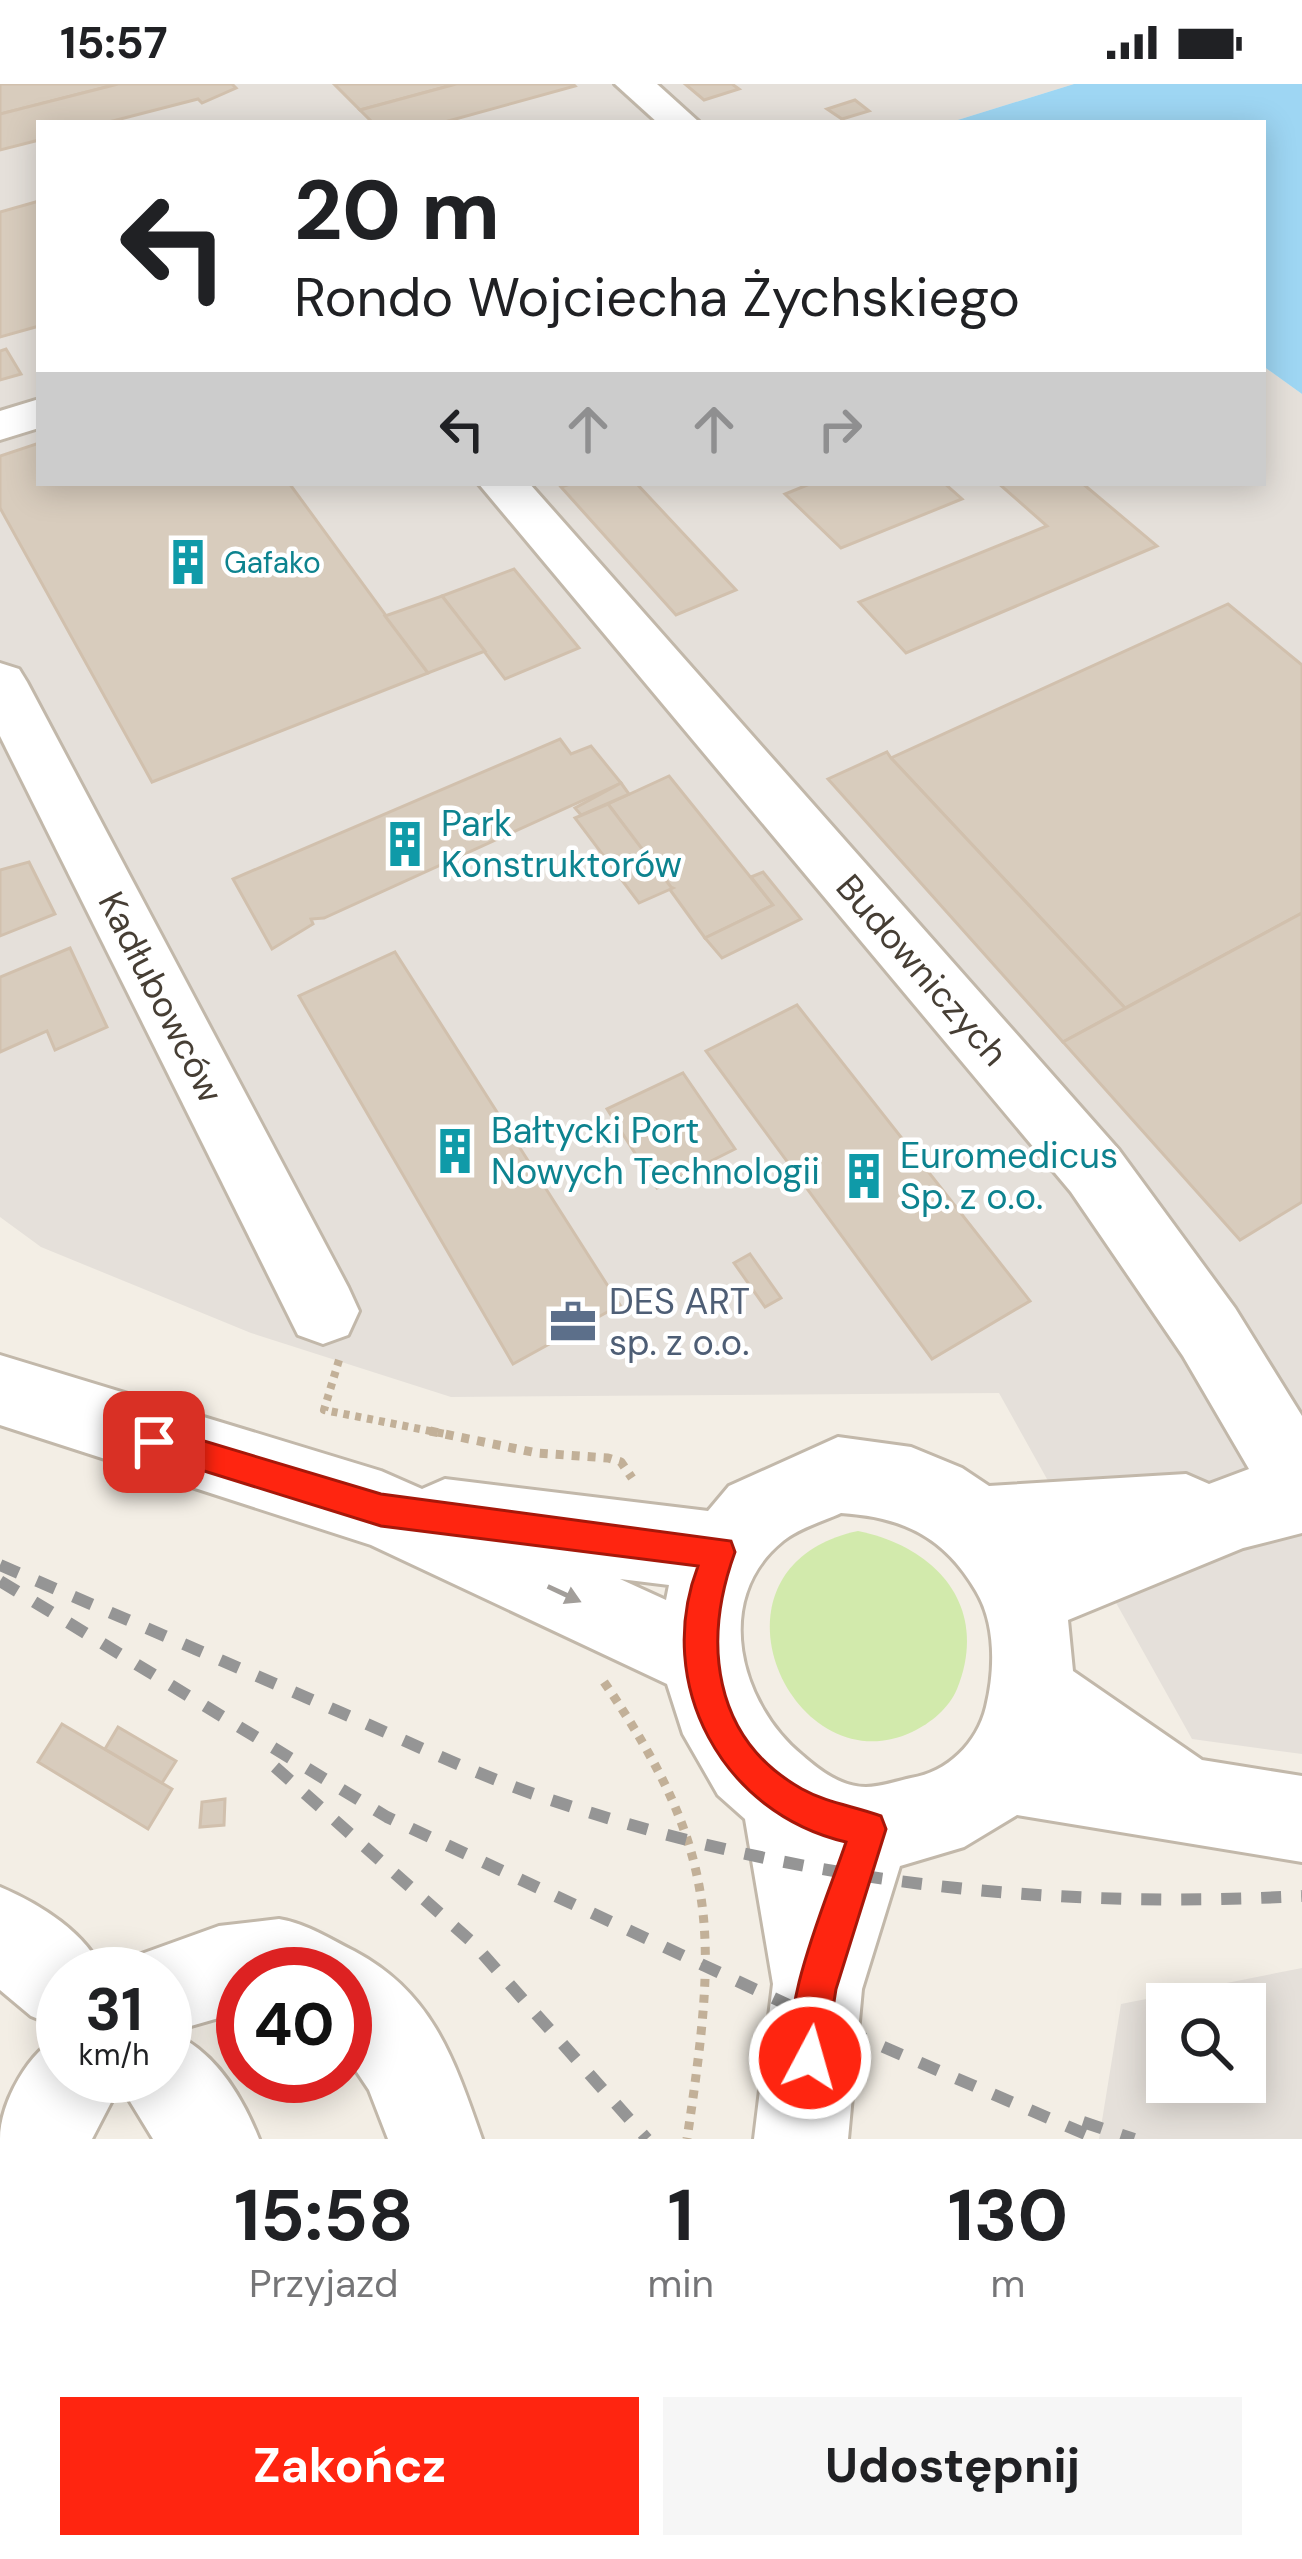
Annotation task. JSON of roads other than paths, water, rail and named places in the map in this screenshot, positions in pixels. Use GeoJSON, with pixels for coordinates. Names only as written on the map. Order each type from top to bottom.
{"type":"FeatureCollection","features":[{"type":"Feature","properties":{"kind":"street"},"geometry":{"type":"LineString","coordinates":[[634,84],[678,120]]}},
{"type":"Feature","properties":{"kind":"street"},"geometry":{"type":"LineString","coordinates":[[0,426],[36,414]]}},
{"type":"Feature","properties":{"kind":"street","name":"Budowniczych"},"geometry":{"type":"LineString","coordinates":[[505,486],[1095,1171],[1209,1332],[1282,1497]]}},
{"type":"Feature","properties":{"kind":"street","name":"Kadłubowców"},"geometry":{"type":"LineString","coordinates":[[0,682],[323,1311]]}},
{"type":"Feature","properties":{"kind":"street"},"geometry":{"type":"LineString","coordinates":[[0,1390],[381,1510],[698,1656]]}},
{"type":"Feature","properties":{"kind":"street"},"geometry":{"type":"LineString","coordinates":[[838,1475],[887,1478],[934,1495],[976,1526],[1004,1559],[1023,1598],[1034,1645],[1034,1693],[1022,1733],[1001,1770],[965,1803],[919,1824],[868,1829],[825,1819],[784,1799],[741,1761],[712,1711],[698,1656],[701,1601],[719,1552],[750,1514],[791,1487],[838,1475]]}},
{"type":"Feature","properties":{"kind":"street"},"geometry":{"type":"LineString","coordinates":[[976,1526],[1282,1497]]}},
{"type":"Feature","properties":{"kind":"street"},"geometry":{"type":"LineString","coordinates":[[1023,1598],[1282,1497]]}},
{"type":"Feature","properties":{"kind":"street"},"geometry":{"type":"LineString","coordinates":[[381,1510],[719,1552]]}},
{"type":"Feature","properties":{"kind":"street"},"geometry":{"type":"LineString","coordinates":[[1034,1693],[1194,1805]]}},
{"type":"Feature","properties":{"kind":"street"},"geometry":{"type":"LineString","coordinates":[[1001,1770],[1302,1819]]}},
{"type":"Feature","properties":{"kind":"street"},"geometry":{"type":"LineString","coordinates":[[784,1799],[817,1989]]}},
{"type":"Feature","properties":{"kind":"street"},"geometry":{"type":"LineString","coordinates":[[801,2139],[817,1989],[868,1829]]}},
{"type":"Feature","properties":{"kind":"street"},"geometry":{"type":"LineString","coordinates":[[0,1932],[36,1962]]}},
{"type":"Feature","properties":{"kind":"street"},"geometry":{"type":"LineString","coordinates":[[372,2017],[416,2080],[434,2139]]}},
{"type":"Feature","properties":{"kind":"street"},"geometry":{"type":"LineString","coordinates":[[39,2139],[61,2103]]}},
{"type":"Feature","properties":{"kind":"street"},"geometry":{"type":"LineString","coordinates":[[184,2103],[212,2139]]}},
{"type":"Feature","properties":{"kind":"water"},"geometry":{"type":"Polygon","coordinates":[[[1074,84],[1302,84],[1302,394],[1266,368],[1266,120],[958,120],[1074,84]]]}},
{"type":"Feature","properties":{"kind":"railway"},"geometry":{"type":"LineString","coordinates":[[0,1565],[471,1770],[551,1800],[736,1852],[922,1884],[1016,1893],[1206,1899],[1302,1896]]}},
{"type":"Feature","properties":{"kind":"railway"},"geometry":{"type":"LineString","coordinates":[[0,1581],[387,1817],[814,2017],[1097,2139]]}},
{"type":"Feature","properties":{"kind":"railway"},"geometry":{"type":"LineString","coordinates":[[275,1767],[472,1942],[647,2139]]}},
{"type":"Feature","properties":{"kind":"railway"},"geometry":{"type":"LineString","coordinates":[[1083,2122],[1134,2139]]}},
{"type":"Feature","properties":{"kind":"place","name":"Gafako"},"geometry":{"type":"Point","coordinates":[188,562]}},
{"type":"Feature","properties":{"kind":"place","name":"Park Konstruktorów"},"geometry":{"type":"Point","coordinates":[405,844]}},
{"type":"Feature","properties":{"kind":"place","name":"Bałtycki Port Nowych Technologii"},"geometry":{"type":"Point","coordinates":[455,1151]}},
{"type":"Feature","properties":{"kind":"place","name":"Euromedicus Sp. z o.o."},"geometry":{"type":"Point","coordinates":[864,1176]}},
{"type":"Feature","properties":{"kind":"place","name":"DES ART sp. z o.o."},"geometry":{"type":"Point","coordinates":[573,1322]}}]}
